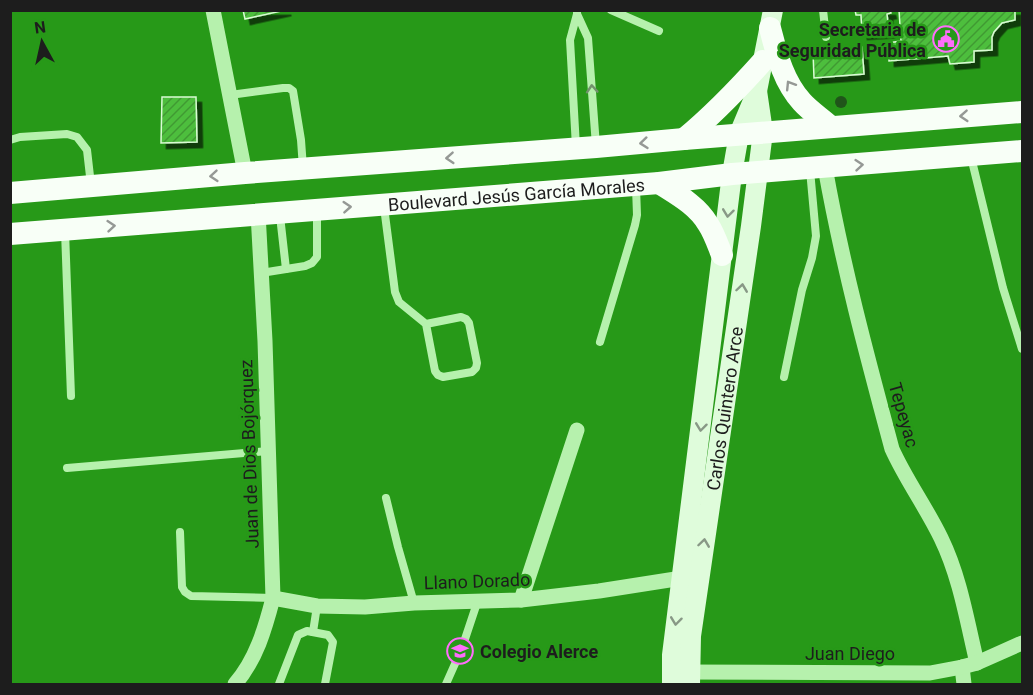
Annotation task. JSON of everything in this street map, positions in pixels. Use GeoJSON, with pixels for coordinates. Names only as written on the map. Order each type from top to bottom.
{"type":"FeatureCollection","features":[{"type":"Feature","properties":{"kind":"main road"},"geometry":{"type":"LineString","coordinates":[[757,91],[772,19]]}},
{"type":"Feature","properties":{"kind":"main road"},"geometry":{"type":"LineString","coordinates":[[772,19],[778,58],[785,79],[803,104],[831,126]]}},
{"type":"Feature","properties":{"kind":"main road"},"geometry":{"type":"LineString","coordinates":[[684,139],[724,104],[763,61]]}},
{"type":"Feature","properties":{"kind":"main road","name":"Carlos Quintero Arce"},"geometry":{"type":"LineString","coordinates":[[681,678],[691,636],[758,172],[763,132],[757,91]]}},
{"type":"Feature","properties":{"kind":"main road","name":"Carlos Quintero Arce"},"geometry":{"type":"LineString","coordinates":[[681,678],[672,655],[732,174],[738,134],[757,91]]}},
{"type":"Feature","properties":{"kind":"main road"},"geometry":{"type":"LineString","coordinates":[[10,193],[1023,112]]}},
{"type":"Feature","properties":{"kind":"main road","name":"Boulevard Jesús García Morales"},"geometry":{"type":"LineString","coordinates":[[10,234],[659,183],[732,174],[1023,151]]}},
{"type":"Feature","properties":{"kind":"main road"},"geometry":{"type":"LineString","coordinates":[[659,183],[695,208],[708,223],[722,255]]}},
{"type":"Feature","properties":{"kind":"main road"},"geometry":{"type":"LineString","coordinates":[[704,401],[725,403]]}},
{"type":"Feature","properties":{"kind":"street"},"geometry":{"type":"LineString","coordinates":[[213,10],[245,173]]}},
{"type":"Feature","properties":{"kind":"street","name":"Tepeyac"},"geometry":{"type":"LineString","coordinates":[[817,168],[892,449],[902,471],[941,537],[952,562],[969,665],[964,684]]}},
{"type":"Feature","properties":{"kind":"street","name":"Juan de Dios Bojórquez"},"geometry":{"type":"LineString","coordinates":[[235,684],[249,668],[264,633],[273,598],[261,273],[269,213]]}},
{"type":"Feature","properties":{"kind":"street"},"geometry":{"type":"LineString","coordinates":[[521,600],[577,430]]}},
{"type":"Feature","properties":{"kind":"street","name":"Llano Dorado"},"geometry":{"type":"LineString","coordinates":[[273,598],[317,606],[365,607],[414,603],[477,603],[599,591],[682,578]]}},
{"type":"Feature","properties":{"kind":"street","name":"Juan Diego"},"geometry":{"type":"LineString","coordinates":[[681,678],[778,679],[921,673],[969,665],[1023,643]]}},
{"type":"Feature","properties":{"kind":"lane"},"geometry":{"type":"LineString","coordinates":[[612,10],[659,31]]}},
{"type":"Feature","properties":{"kind":"lane"},"geometry":{"type":"LineString","coordinates":[[823,10],[826,37]]}},
{"type":"Feature","properties":{"kind":"lane"},"geometry":{"type":"LineString","coordinates":[[577,12],[588,38],[586,148]]}},
{"type":"Feature","properties":{"kind":"lane"},"geometry":{"type":"LineString","coordinates":[[577,12],[570,40],[586,148]]}},
{"type":"Feature","properties":{"kind":"lane"},"geometry":{"type":"LineString","coordinates":[[230,95],[283,88],[293,91],[304,170]]}},
{"type":"Feature","properties":{"kind":"lane"},"geometry":{"type":"LineString","coordinates":[[10,140],[20,137],[68,134],[77,137],[87,150],[91,186]]}},
{"type":"Feature","properties":{"kind":"lane"},"geometry":{"type":"LineString","coordinates":[[971,155],[1003,288],[1023,349]]}},
{"type":"Feature","properties":{"kind":"lane"},"geometry":{"type":"LineString","coordinates":[[784,377],[816,236],[817,168]]}},
{"type":"Feature","properties":{"kind":"lane"},"geometry":{"type":"LineString","coordinates":[[600,342],[635,225],[636,184]]}},
{"type":"Feature","properties":{"kind":"lane"},"geometry":{"type":"LineString","coordinates":[[384,204],[395,292],[399,302],[426,324],[435,371],[443,377],[472,372],[476,368],[469,323],[466,319],[461,317],[426,324]]}},
{"type":"Feature","properties":{"kind":"lane"},"geometry":{"type":"LineString","coordinates":[[261,273],[312,263],[317,257],[317,209]]}},
{"type":"Feature","properties":{"kind":"lane"},"geometry":{"type":"LineString","coordinates":[[269,213],[286,269]]}},
{"type":"Feature","properties":{"kind":"lane"},"geometry":{"type":"LineString","coordinates":[[64,229],[71,396]]}},
{"type":"Feature","properties":{"kind":"lane"},"geometry":{"type":"LineString","coordinates":[[67,468],[268,451]]}},
{"type":"Feature","properties":{"kind":"lane"},"geometry":{"type":"LineString","coordinates":[[386,498],[414,603]]}},
{"type":"Feature","properties":{"kind":"lane"},"geometry":{"type":"LineString","coordinates":[[180,532],[182,587],[185,592],[191,596],[273,598]]}},
{"type":"Feature","properties":{"kind":"lane"},"geometry":{"type":"LineString","coordinates":[[446,684],[462,648],[477,603]]}},
{"type":"Feature","properties":{"kind":"lane"},"geometry":{"type":"LineString","coordinates":[[313,632],[317,606]]}},
{"type":"Feature","properties":{"kind":"lane"},"geometry":{"type":"LineString","coordinates":[[279,684],[298,635],[307,631],[328,635],[333,642],[325,684]]}},
{"type":"Feature","properties":{"kind":"building"},"geometry":{"type":"Polygon","coordinates":[[[243,10],[286,10],[245,19],[243,10]]]}},
{"type":"Feature","properties":{"kind":"building"},"geometry":{"type":"Polygon","coordinates":[[[855,10],[890,10],[891,13],[887,14],[889,32],[862,34],[861,15],[856,15],[855,10]]]}},
{"type":"Feature","properties":{"kind":"building","name":"Secretaria de Seguridad Pública"},"geometry":{"type":"Polygon","coordinates":[[[899,10],[1015,10],[1015,20],[1002,23],[994,32],[992,50],[974,51],[974,62],[950,64],[948,56],[889,61],[888,43],[901,41],[899,10]]]}},
{"type":"Feature","properties":{"kind":"building"},"geometry":{"type":"Polygon","coordinates":[[[862,47],[864,74],[814,78],[813,52],[862,47]]]}},
{"type":"Feature","properties":{"kind":"building"},"geometry":{"type":"Polygon","coordinates":[[[162,97],[196,97],[197,142],[161,143],[162,97]]]}},
{"type":"Feature","properties":{"kind":"place","name":"Secretaria de Seguridad Pública"},"geometry":{"type":"Point","coordinates":[946,39]}},
{"type":"Feature","properties":{"kind":"place","name":"Colegio Alerce"},"geometry":{"type":"Point","coordinates":[460,651]}}]}
